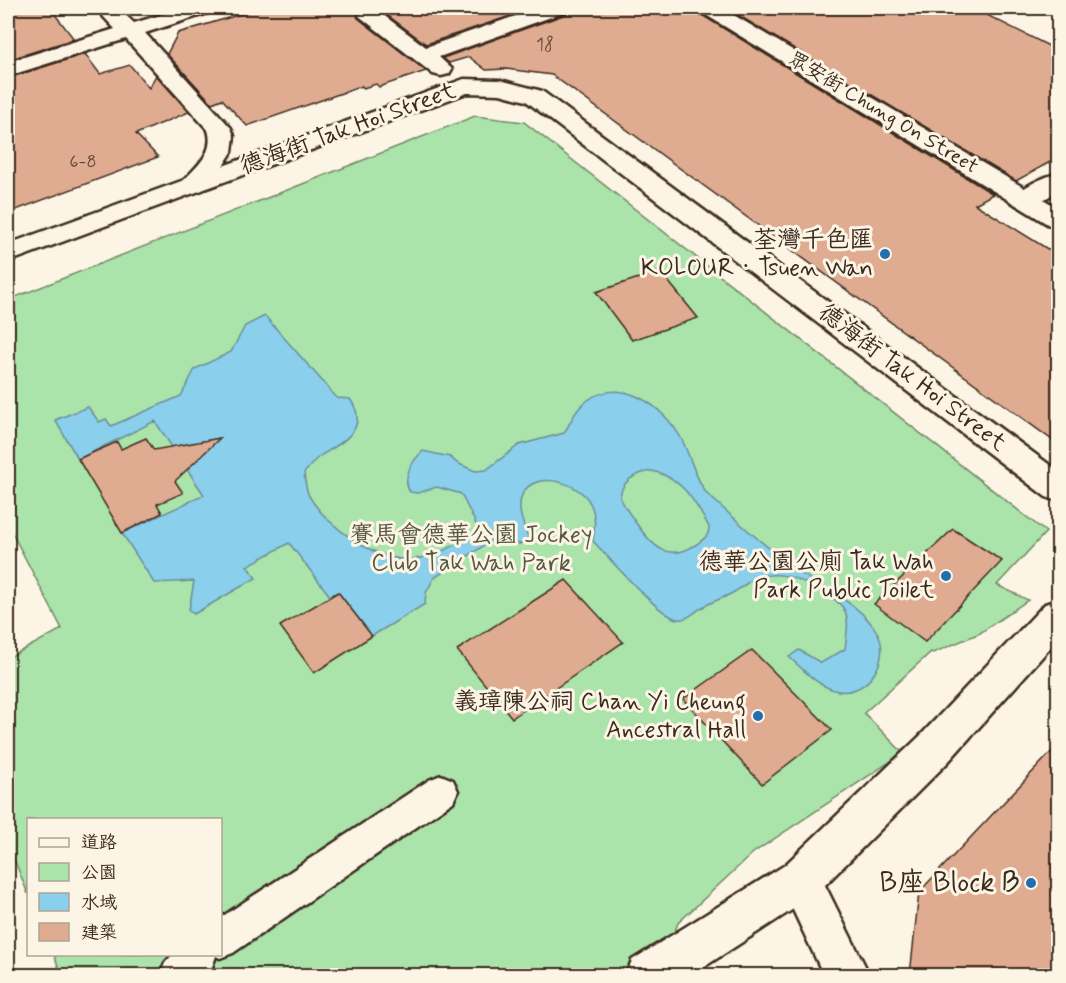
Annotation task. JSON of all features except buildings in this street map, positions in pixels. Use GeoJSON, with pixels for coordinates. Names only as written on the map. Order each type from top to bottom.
{"type":"FeatureCollection","features":[{"type":"Feature","properties":{"kind":"street"},"geometry":{"type":"LineString","coordinates":[[8,69],[140,8]]}},
{"type":"Feature","properties":{"kind":"street"},"geometry":{"type":"LineString","coordinates":[[16,45],[117,18],[204,8]]}},
{"type":"Feature","properties":{"kind":"street"},"geometry":{"type":"LineString","coordinates":[[424,56],[558,8]]}},
{"type":"Feature","properties":{"kind":"street","name":"眾安街 Chung On Street"},"geometry":{"type":"LineString","coordinates":[[708,8],[1059,219]]}},
{"type":"Feature","properties":{"kind":"street"},"geometry":{"type":"LineString","coordinates":[[370,16],[464,86]]}},
{"type":"Feature","properties":{"kind":"street"},"geometry":{"type":"LineString","coordinates":[[117,18],[224,136],[222,150],[193,185]]}},
{"type":"Feature","properties":{"kind":"street","name":"德海街 Tak Hoi Street"},"geometry":{"type":"LineString","coordinates":[[8,253],[464,86],[478,85],[515,90],[534,96],[1059,488]]}},
{"type":"Feature","properties":{"kind":"street"},"geometry":{"type":"LineString","coordinates":[[1025,199],[1059,181]]}},
{"type":"Feature","properties":{"kind":"street"},"geometry":{"type":"LineString","coordinates":[[648,975],[800,880],[934,749],[1059,615]]}},
{"type":"Feature","properties":{"kind":"street"},"geometry":{"type":"LineString","coordinates":[[800,880],[848,975]]}},
{"type":"Feature","properties":{"kind":"lane"},"geometry":{"type":"LineString","coordinates":[[222,939],[441,791]]}},
{"type":"Feature","properties":{"kind":"lane"},"geometry":{"type":"LineString","coordinates":[[178,975],[197,956]]}},
{"type":"Feature","properties":{"kind":"green space","name":"賽馬會德華公園 Jockey Club Tak Wah Park"},"geometry":{"type":"Polygon","coordinates":[[[475,116],[524,122],[1046,532],[997,585],[1028,600],[980,633],[931,652],[864,713],[903,753],[753,853],[678,923],[658,975],[62,976],[54,956],[222,956],[222,818],[27,818],[27,892],[8,844],[8,658],[62,629],[8,525],[8,300],[475,116]]]}},
{"type":"Feature","properties":{"kind":"water"},"geometry":{"type":"Polygon","coordinates":[[[265,316],[337,398],[350,399],[356,409],[356,426],[351,434],[320,456],[304,473],[304,476],[308,494],[317,507],[340,530],[369,549],[399,559],[422,558],[446,549],[479,530],[461,494],[437,487],[418,493],[410,492],[407,476],[415,460],[423,451],[450,457],[457,463],[475,471],[486,470],[519,445],[564,433],[578,409],[595,396],[609,392],[624,392],[651,405],[674,427],[707,494],[777,555],[802,574],[853,606],[870,622],[881,642],[879,664],[867,682],[859,688],[838,691],[818,682],[789,657],[799,650],[821,663],[845,649],[847,620],[843,607],[829,595],[787,576],[770,575],[753,579],[736,591],[686,618],[677,619],[669,615],[658,608],[634,585],[593,541],[594,514],[584,495],[563,483],[550,481],[538,482],[529,486],[522,495],[521,516],[529,539],[520,544],[491,541],[434,578],[426,593],[425,604],[372,636],[338,592],[330,596],[289,543],[247,566],[256,578],[194,614],[189,610],[194,581],[154,583],[122,533],[204,495],[185,466],[190,444],[178,446],[174,450],[155,421],[78,459],[55,420],[88,407],[99,422],[106,419],[111,426],[181,396],[195,369],[231,352],[245,326],[265,316]],[[652,471],[636,475],[627,481],[620,496],[642,532],[655,545],[669,552],[687,550],[707,535],[709,527],[680,485],[652,471]]]}},
{"type":"Feature","properties":{"kind":"place","name":"荃灣千色匯 KOLOUR‧Tsuen Wan"},"geometry":{"type":"Point","coordinates":[885,254]}},
{"type":"Feature","properties":{"kind":"place","name":"德華公園公廁 Tak Wah Park Public Toilet"},"geometry":{"type":"Point","coordinates":[946,576]}},
{"type":"Feature","properties":{"kind":"place","name":"義璋陳公祠 Chan Yi Cheung Ancestral Hall"},"geometry":{"type":"Point","coordinates":[758,716]}},
{"type":"Feature","properties":{"kind":"place","name":"B座 Block B"},"geometry":{"type":"Point","coordinates":[1031,883]}}]}
